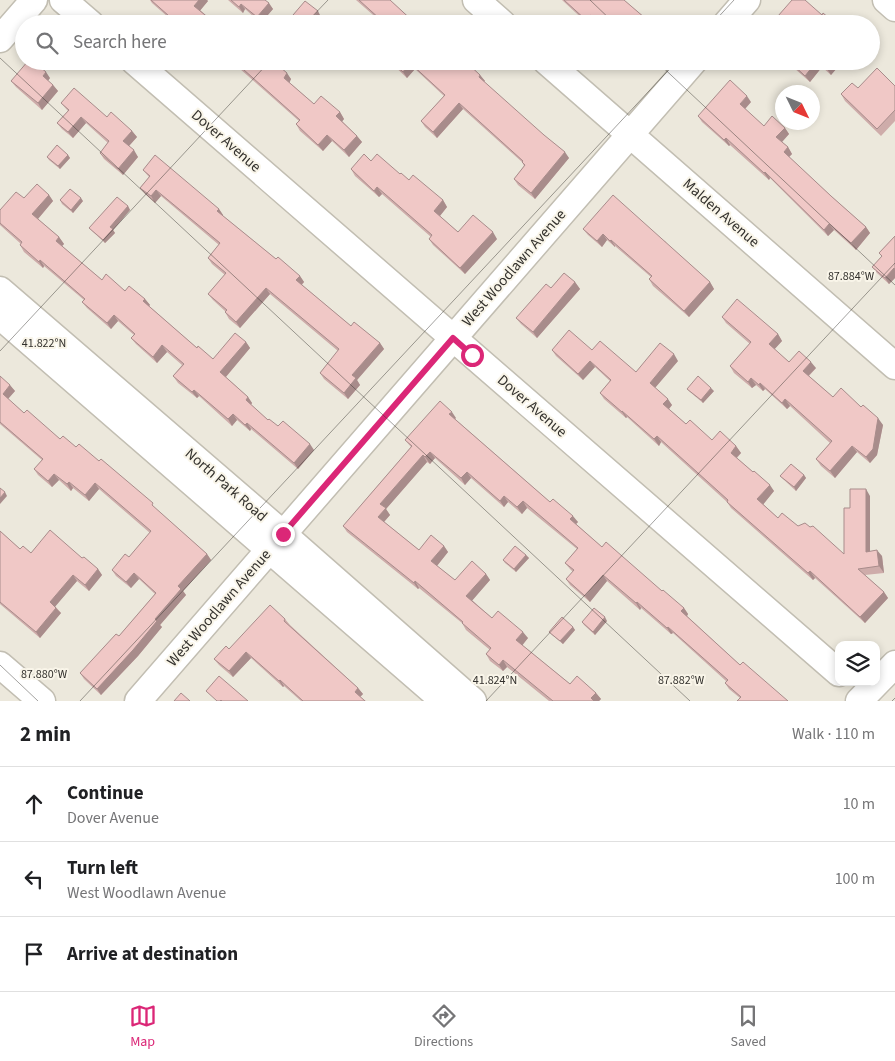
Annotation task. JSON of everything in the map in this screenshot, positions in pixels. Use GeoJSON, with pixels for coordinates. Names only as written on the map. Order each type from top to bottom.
{"type":"FeatureCollection","features":[{"type":"Feature","properties":{"kind":"street"},"geometry":{"type":"LineString","coordinates":[[21,15],[34,0]]}},
{"type":"Feature","properties":{"kind":"street"},"geometry":{"type":"LineString","coordinates":[[63,0],[80,15]]}},
{"type":"Feature","properties":{"kind":"street"},"geometry":{"type":"LineString","coordinates":[[476,0],[493,15]]}},
{"type":"Feature","properties":{"kind":"street"},"geometry":{"type":"LineString","coordinates":[[734,15],[747,0]]}},
{"type":"Feature","properties":{"kind":"street"},"geometry":{"type":"LineString","coordinates":[[886,0],[895,8]]}},
{"type":"Feature","properties":{"kind":"street"},"geometry":{"type":"LineString","coordinates":[[0,39],[15,22]]}},
{"type":"Feature","properties":{"kind":"street","name":"Dover Avenue"},"geometry":{"type":"LineString","coordinates":[[144,70],[835,670]]}},
{"type":"Feature","properties":{"kind":"street","name":"Malden Avenue"},"geometry":{"type":"LineString","coordinates":[[556,70],[895,366]]}},
{"type":"Feature","properties":{"kind":"street","name":"West Woodlawn Avenue"},"geometry":{"type":"LineString","coordinates":[[138,701],[686,70]]}},
{"type":"Feature","properties":{"kind":"street","name":"North Park Road"},"geometry":{"type":"LineString","coordinates":[[0,290],[276,542],[444,701]]}},
{"type":"Feature","properties":{"kind":"street","name":"North Park Road"},"geometry":{"type":"LineString","coordinates":[[0,316],[473,701]]}},
{"type":"Feature","properties":{"kind":"street"},"geometry":{"type":"LineString","coordinates":[[861,695],[895,664]]}},
{"type":"Feature","properties":{"kind":"street"},"geometry":{"type":"LineString","coordinates":[[0,665],[42,701]]}},
{"type":"Feature","properties":{"kind":"building"},"geometry":{"type":"Polygon","coordinates":[[[151,0],[199,0],[194,6],[205,15],[168,15],[151,0]]]}},
{"type":"Feature","properties":{"kind":"building"},"geometry":{"type":"Polygon","coordinates":[[[231,0],[265,0],[269,3],[259,15],[255,15],[241,4],[239,7],[231,0]]]}},
{"type":"Feature","properties":{"kind":"building"},"geometry":{"type":"Polygon","coordinates":[[[359,0],[390,0],[406,15],[376,15],[359,0]]]}},
{"type":"Feature","properties":{"kind":"building"},"geometry":{"type":"Polygon","coordinates":[[[564,0],[624,0],[642,15],[590,15],[580,15],[564,0]]]}},
{"type":"Feature","properties":{"kind":"building"},"geometry":{"type":"Polygon","coordinates":[[[792,0],[805,0],[822,15],[779,15],[792,0]]]}},
{"type":"Feature","properties":{"kind":"building"},"geometry":{"type":"Polygon","coordinates":[[[305,1],[318,11],[315,15],[293,15],[305,1]]]}},
{"type":"Feature","properties":{"kind":"building"},"geometry":{"type":"Polygon","coordinates":[[[20,70],[44,70],[46,72],[43,76],[53,85],[38,103],[11,81],[20,70]]]}},
{"type":"Feature","properties":{"kind":"building"},"geometry":{"type":"Polygon","coordinates":[[[244,70],[284,70],[287,73],[284,78],[314,104],[321,96],[340,112],[336,116],[357,136],[344,150],[327,135],[318,145],[296,124],[300,120],[244,70]]]}},
{"type":"Feature","properties":{"kind":"building"},"geometry":{"type":"Polygon","coordinates":[[[418,70],[475,70],[480,75],[479,77],[565,152],[531,193],[514,179],[525,165],[523,161],[459,103],[433,132],[421,121],[445,95],[418,70]]]}},
{"type":"Feature","properties":{"kind":"building"},"geometry":{"type":"Polygon","coordinates":[[[799,70],[810,70],[805,76],[799,70]]]}},
{"type":"Feature","properties":{"kind":"building"},"geometry":{"type":"Polygon","coordinates":[[[875,70],[879,70],[895,86],[895,110],[877,129],[841,94],[852,83],[858,88],[875,70]]]}},
{"type":"Feature","properties":{"kind":"building"},"geometry":{"type":"Polygon","coordinates":[[[730,80],[747,96],[740,104],[764,126],[772,116],[775,119],[775,130],[783,130],[776,137],[788,147],[784,152],[866,227],[851,243],[829,224],[824,230],[765,172],[726,138],[724,140],[698,116],[730,80]]]}},
{"type":"Feature","properties":{"kind":"building"},"geometry":{"type":"Polygon","coordinates":[[[74,88],[107,117],[111,112],[132,131],[123,141],[134,150],[118,169],[100,153],[109,141],[81,117],[68,132],[57,123],[69,110],[61,103],[74,88]]]}},
{"type":"Feature","properties":{"kind":"building"},"geometry":{"type":"Polygon","coordinates":[[[57,145],[68,155],[58,166],[47,157],[57,145]]]}},
{"type":"Feature","properties":{"kind":"building"},"geometry":{"type":"Polygon","coordinates":[[[364,154],[371,161],[377,154],[409,180],[413,175],[443,200],[434,211],[458,232],[473,215],[493,232],[460,268],[429,239],[432,235],[377,187],[374,191],[351,169],[364,154]]]}},
{"type":"Feature","properties":{"kind":"building"},"geometry":{"type":"Polygon","coordinates":[[[155,155],[219,209],[217,211],[300,276],[296,280],[351,326],[354,322],[380,343],[352,375],[356,378],[344,393],[320,373],[339,349],[266,288],[236,322],[225,312],[227,310],[208,294],[226,273],[208,258],[220,243],[156,190],[151,196],[140,188],[150,176],[143,170],[155,155]]]}},
{"type":"Feature","properties":{"kind":"building"},"geometry":{"type":"Polygon","coordinates":[[[37,184],[49,195],[32,214],[59,237],[56,241],[102,280],[106,274],[125,291],[129,286],[145,299],[143,301],[197,348],[198,346],[213,359],[235,333],[246,342],[220,372],[248,397],[246,400],[268,420],[278,426],[283,421],[310,444],[294,463],[247,423],[245,425],[233,414],[228,419],[194,390],[192,392],[173,376],[184,364],[162,345],[153,357],[131,338],[135,334],[114,315],[107,323],[82,302],[85,299],[20,245],[22,242],[0,223],[0,210],[16,192],[24,198],[37,184]]]}},
{"type":"Feature","properties":{"kind":"building"},"geometry":{"type":"Polygon","coordinates":[[[70,189],[81,198],[71,210],[60,200],[70,189]]]}},
{"type":"Feature","properties":{"kind":"building"},"geometry":{"type":"Polygon","coordinates":[[[613,195],[710,282],[684,311],[649,279],[652,276],[611,240],[603,234],[597,241],[583,229],[613,195]]]}},
{"type":"Feature","properties":{"kind":"building"},"geometry":{"type":"Polygon","coordinates":[[[117,197],[128,206],[110,227],[113,229],[103,240],[89,228],[117,197]]]}},
{"type":"Feature","properties":{"kind":"building"},"geometry":{"type":"Polygon","coordinates":[[[895,236],[895,270],[894,268],[885,278],[872,267],[882,256],[879,253],[895,236]]]}},
{"type":"Feature","properties":{"kind":"building"},"geometry":{"type":"Polygon","coordinates":[[[564,273],[575,282],[533,332],[516,318],[546,284],[551,288],[564,273]]]}},
{"type":"Feature","properties":{"kind":"building"},"geometry":{"type":"Polygon","coordinates":[[[737,299],[778,334],[769,344],[789,362],[799,351],[811,362],[803,371],[833,397],[841,388],[861,407],[863,405],[878,418],[873,449],[866,457],[852,446],[830,471],[816,459],[832,441],[785,399],[782,403],[760,383],[759,385],[751,378],[748,382],[730,366],[751,342],[722,317],[737,299]]]}},
{"type":"Feature","properties":{"kind":"building"},"geometry":{"type":"Polygon","coordinates":[[[569,330],[592,350],[600,341],[636,372],[660,343],[674,354],[650,383],[668,399],[663,404],[686,424],[690,420],[712,440],[720,431],[736,446],[731,453],[770,485],[757,499],[778,518],[782,513],[798,526],[805,523],[810,527],[813,526],[844,554],[844,508],[850,508],[850,489],[866,489],[866,552],[877,550],[879,566],[858,569],[884,592],[860,617],[810,571],[808,573],[727,502],[728,500],[657,436],[654,439],[600,393],[611,380],[590,361],[578,374],[552,350],[569,330]]]}},
{"type":"Feature","properties":{"kind":"building"},"geometry":{"type":"Polygon","coordinates":[[[0,376],[10,385],[3,394],[24,413],[27,410],[60,439],[63,436],[76,447],[79,444],[99,461],[101,459],[153,503],[152,505],[207,554],[178,586],[181,589],[155,619],[157,621],[97,689],[80,673],[116,634],[119,636],[156,593],[134,573],[126,582],[112,570],[125,554],[129,557],[151,531],[95,483],[85,495],[69,482],[67,484],[54,474],[48,481],[34,469],[43,459],[0,422],[0,376]]]}},
{"type":"Feature","properties":{"kind":"building"},"geometry":{"type":"Polygon","coordinates":[[[698,376],[711,388],[701,400],[687,389],[698,376]]]}},
{"type":"Feature","properties":{"kind":"building"},"geometry":{"type":"Polygon","coordinates":[[[440,401],[452,412],[449,414],[550,502],[553,499],[573,516],[570,519],[602,547],[606,542],[684,608],[681,611],[740,665],[743,662],[788,701],[737,701],[741,697],[725,683],[728,680],[668,627],[603,575],[585,596],[566,579],[574,570],[565,563],[578,548],[523,501],[517,507],[504,496],[500,501],[467,472],[461,478],[430,452],[425,457],[423,455],[380,504],[386,508],[378,517],[419,550],[431,535],[444,546],[431,561],[455,580],[472,561],[486,574],[466,596],[492,618],[498,611],[523,632],[516,640],[570,684],[577,676],[596,693],[591,698],[594,701],[553,701],[503,660],[499,665],[486,654],[491,648],[463,622],[415,581],[414,583],[343,526],[412,446],[405,440],[440,401]]]}},
{"type":"Feature","properties":{"kind":"building"},"geometry":{"type":"Polygon","coordinates":[[[791,464],[804,475],[794,487],[780,476],[791,464]]]}},
{"type":"Feature","properties":{"kind":"building"},"geometry":{"type":"Polygon","coordinates":[[[0,488],[5,492],[0,498],[0,488]]]}},
{"type":"Feature","properties":{"kind":"building"},"geometry":{"type":"Polygon","coordinates":[[[50,530],[82,558],[84,557],[98,569],[85,585],[73,575],[50,602],[56,608],[36,632],[0,602],[0,531],[20,549],[23,546],[31,553],[50,530]]]}},
{"type":"Feature","properties":{"kind":"building"},"geometry":{"type":"Polygon","coordinates":[[[515,546],[526,555],[514,569],[503,560],[515,546]]]}},
{"type":"Feature","properties":{"kind":"building"},"geometry":{"type":"Polygon","coordinates":[[[270,605],[285,619],[284,621],[358,688],[355,692],[365,701],[303,701],[246,652],[229,671],[214,659],[226,646],[229,649],[270,605]]]}},
{"type":"Feature","properties":{"kind":"building"},"geometry":{"type":"Polygon","coordinates":[[[594,608],[605,617],[593,632],[582,622],[594,608]]]}},
{"type":"Feature","properties":{"kind":"building"},"geometry":{"type":"Polygon","coordinates":[[[562,617],[573,627],[560,641],[549,632],[562,617]]]}},
{"type":"Feature","properties":{"kind":"building"},"geometry":{"type":"Polygon","coordinates":[[[219,676],[248,701],[217,701],[206,691],[219,676]]]}},
{"type":"Feature","properties":{"kind":"building"},"geometry":{"type":"Polygon","coordinates":[[[181,693],[190,701],[174,701],[181,693]]]}},
{"type":"Feature","properties":{"kind":"route"},"geometry":{"type":"LineString","coordinates":[[283,534],[453,338],[472,355]]}}]}
